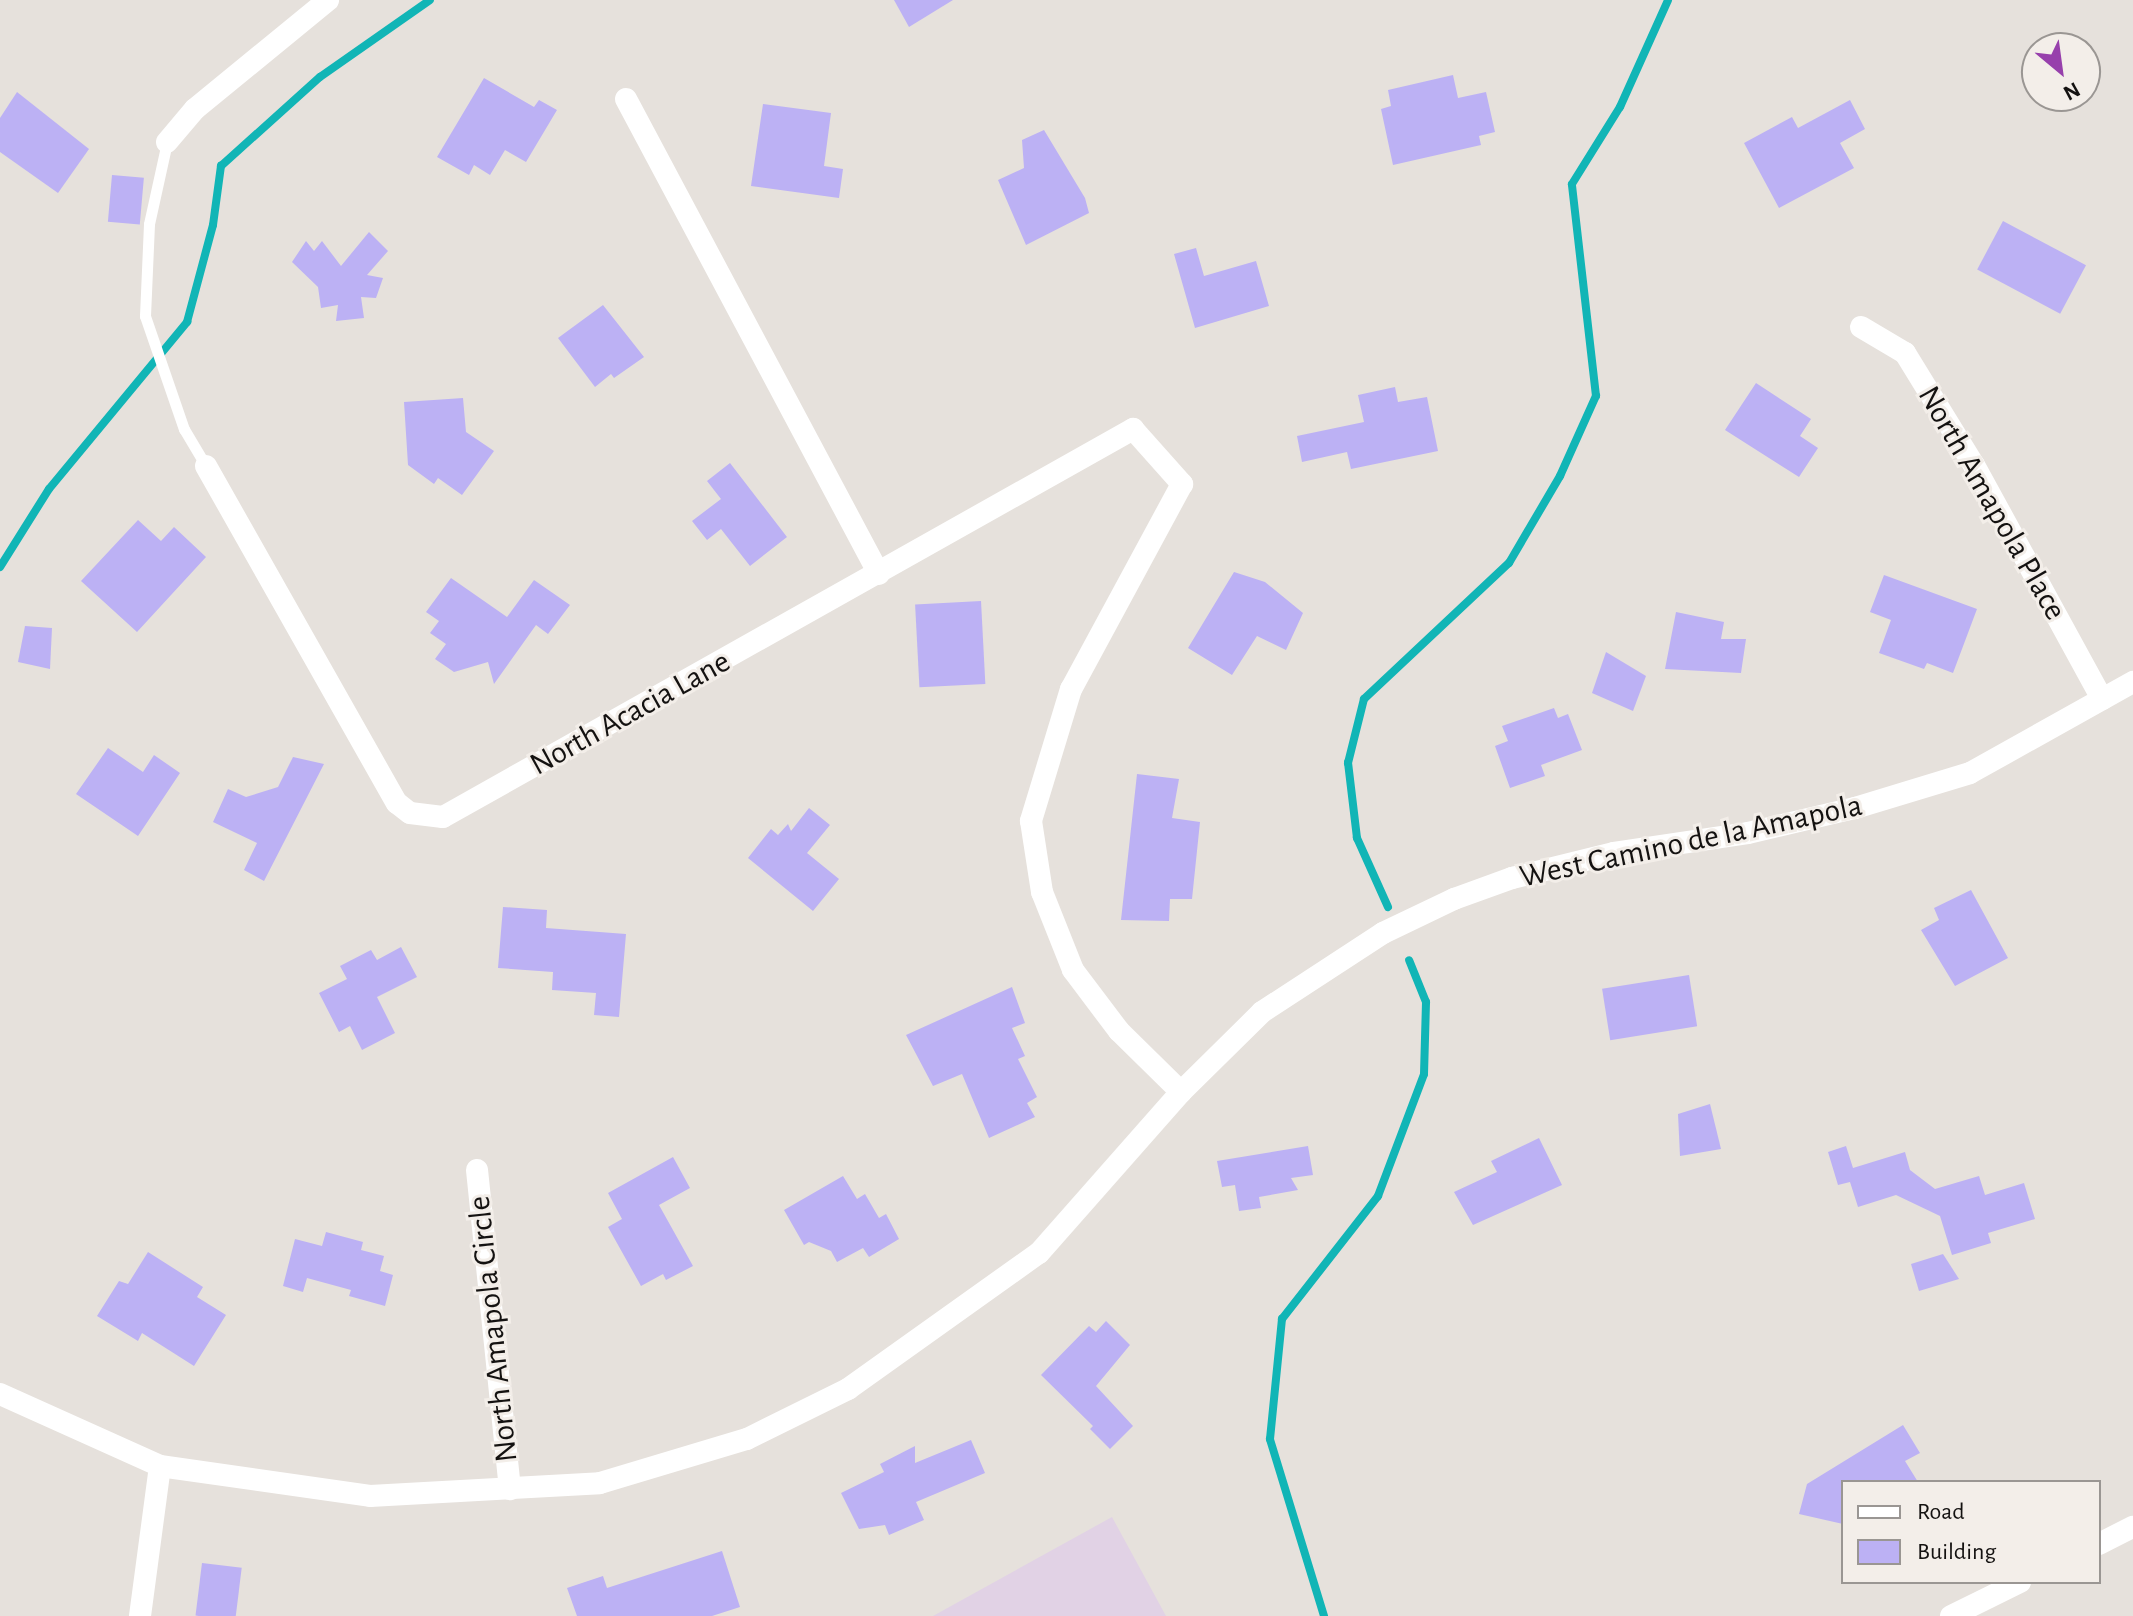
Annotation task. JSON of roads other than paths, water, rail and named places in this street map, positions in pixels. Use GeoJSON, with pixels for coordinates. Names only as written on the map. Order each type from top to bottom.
{"type":"FeatureCollection","features":[{"type":"Feature","properties":{"kind":"street"},"geometry":{"type":"LineString","coordinates":[[167,142],[195,109],[328,0]]}},
{"type":"Feature","properties":{"kind":"street"},"geometry":{"type":"LineString","coordinates":[[626,99],[879,574]]}},
{"type":"Feature","properties":{"kind":"street","name":"North Amapola Place"},"geometry":{"type":"LineString","coordinates":[[1861,327],[1905,353],[1974,465],[2102,699]]}},
{"type":"Feature","properties":{"kind":"street","name":"North Acacia Lane"},"geometry":{"type":"LineString","coordinates":[[206,466],[397,803],[410,813],[443,817],[1133,429],[1182,484],[1071,689],[1031,821],[1042,892],[1073,970],[1119,1031],[1181,1092]]}},
{"type":"Feature","properties":{"kind":"street","name":"West Camino de la Amapola"},"geometry":{"type":"LineString","coordinates":[[0,1394],[160,1466],[370,1496],[600,1483],[747,1439],[848,1389],[1039,1253],[1181,1092],[1262,1012],[1383,933],[1454,899],[1512,878],[1600,857],[1748,833],[1855,808],[1970,773],[2133,682]]}},
{"type":"Feature","properties":{"kind":"street","name":"North Amapola Circle"},"geometry":{"type":"LineString","coordinates":[[477,1170],[510,1489]]}},
{"type":"Feature","properties":{"kind":"street"},"geometry":{"type":"LineString","coordinates":[[140,1616],[160,1466]]}},
{"type":"Feature","properties":{"kind":"street"},"geometry":{"type":"LineString","coordinates":[[2101,1543],[2133,1527]]}},
{"type":"Feature","properties":{"kind":"street"},"geometry":{"type":"LineString","coordinates":[[1951,1616],[2016,1584]]}},
{"type":"Feature","properties":{"kind":"lane"},"geometry":{"type":"LineString","coordinates":[[167,142],[149,224],[145,316],[184,429],[206,466]]}},
{"type":"Feature","properties":{"kind":"waterway"},"geometry":{"type":"LineString","coordinates":[[0,567],[49,489],[187,322],[213,225],[221,166],[320,77],[430,0]]}},
{"type":"Feature","properties":{"kind":"waterway"},"geometry":{"type":"LineString","coordinates":[[1388,907],[1357,838],[1348,763],[1364,699],[1509,563],[1560,476],[1596,396],[1572,184],[1620,107],[1668,0]]}},
{"type":"Feature","properties":{"kind":"waterway"},"geometry":{"type":"LineString","coordinates":[[1324,1616],[1270,1439],[1282,1319],[1378,1196],[1424,1074],[1426,1002],[1409,960]]}}]}
